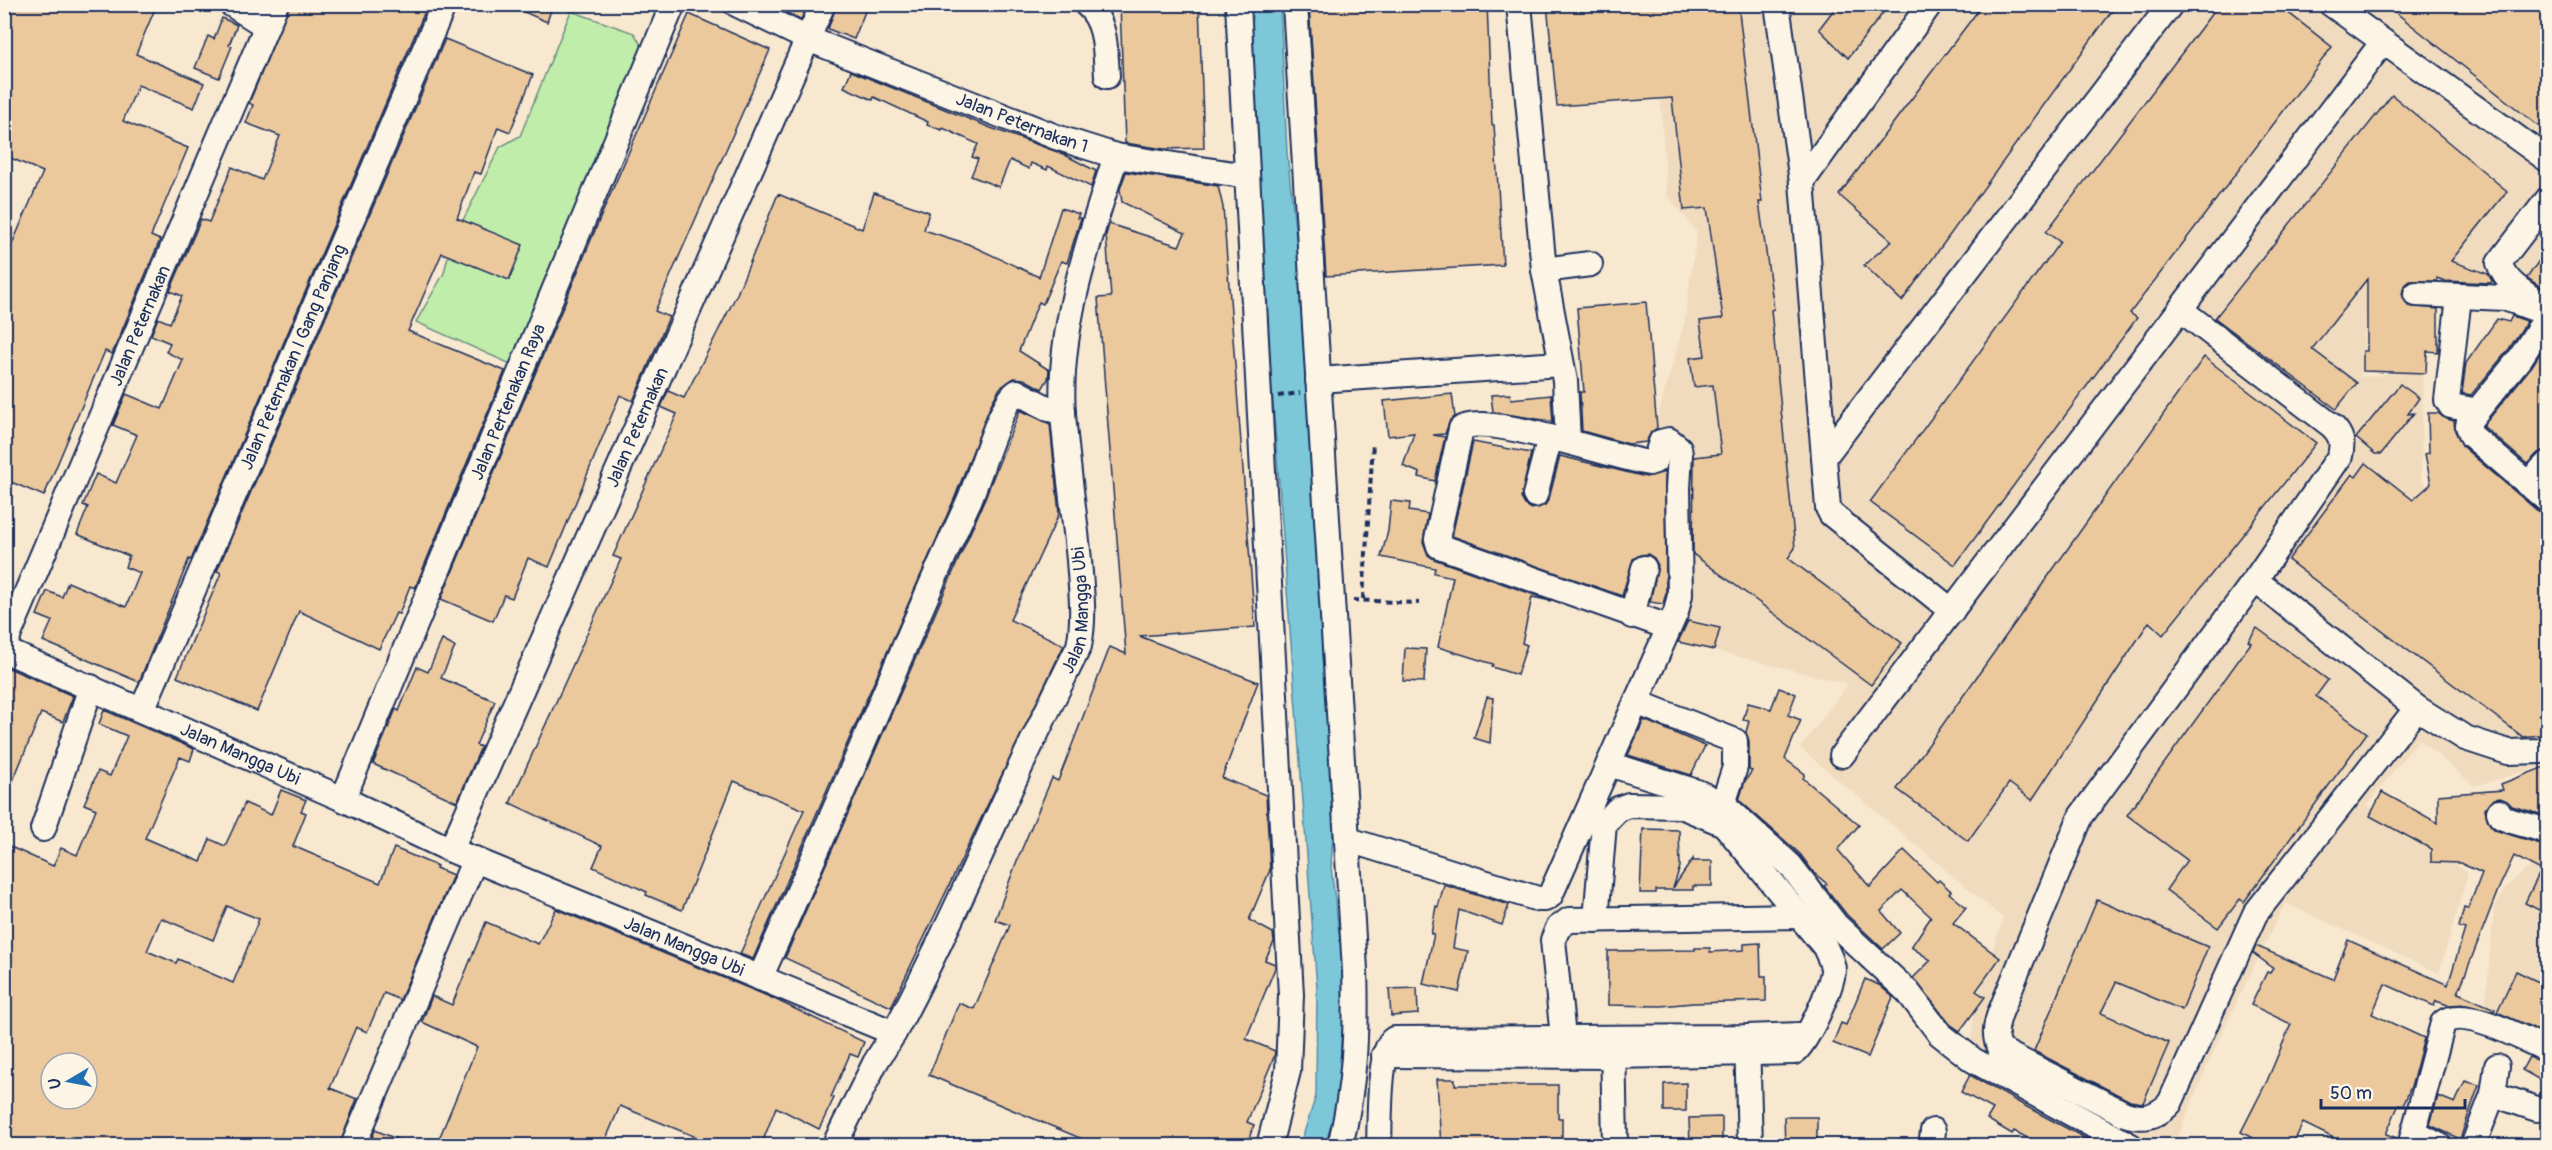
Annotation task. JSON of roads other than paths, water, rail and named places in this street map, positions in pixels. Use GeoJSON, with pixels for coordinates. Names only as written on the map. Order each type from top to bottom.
{"type":"FeatureCollection","features":[{"type":"Feature","properties":{"kind":"street"},"geometry":{"type":"LineString","coordinates":[[231,4],[271,15]]}},
{"type":"Feature","properties":{"kind":"street","name":"Jalan Peternakan I Gang Panjang"},"geometry":{"type":"LineString","coordinates":[[142,710],[444,4]]}},
{"type":"Feature","properties":{"kind":"street","name":"Jalan Pertenakan Raya"},"geometry":{"type":"LineString","coordinates":[[344,799],[673,4]]}},
{"type":"Feature","properties":{"kind":"street"},"geometry":{"type":"LineString","coordinates":[[736,4],[808,39]]}},
{"type":"Feature","properties":{"kind":"street","name":"Jalan Peternakan"},"geometry":{"type":"LineString","coordinates":[[451,850],[823,4]]}},
{"type":"Feature","properties":{"kind":"street"},"geometry":{"type":"LineString","coordinates":[[1086,4],[1096,13],[1102,27],[1107,76]]}},
{"type":"Feature","properties":{"kind":"street"},"geometry":{"type":"LineString","coordinates":[[1238,4],[1292,995],[1288,1071],[1269,1146]]}},
{"type":"Feature","properties":{"kind":"street"},"geometry":{"type":"LineString","coordinates":[[1295,4],[1309,387],[1331,603],[1349,840],[1357,1027],[1350,1106],[1340,1146]]}},
{"type":"Feature","properties":{"kind":"street"},"geometry":{"type":"LineString","coordinates":[[1519,4],[1544,270],[1567,395],[1559,439],[1535,495]]}},
{"type":"Feature","properties":{"kind":"street"},"geometry":{"type":"LineString","coordinates":[[1778,4],[1802,182],[1827,501],[1831,514],[1952,611]]}},
{"type":"Feature","properties":{"kind":"street"},"geometry":{"type":"LineString","coordinates":[[1802,182],[1930,4]]}},
{"type":"Feature","properties":{"kind":"street"},"geometry":{"type":"LineString","coordinates":[[1825,456],[2171,4]]}},
{"type":"Feature","properties":{"kind":"street"},"geometry":{"type":"LineString","coordinates":[[2331,4],[2547,160]]}},
{"type":"Feature","properties":{"kind":"street","name":"Jalan Peternakan"},"geometry":{"type":"LineString","coordinates":[[4,648],[271,15]]}},
{"type":"Feature","properties":{"kind":"street","name":"Jalan Peternakan 1"},"geometry":{"type":"LineString","coordinates":[[808,39],[1056,138],[1116,156],[1247,176]]}},
{"type":"Feature","properties":{"kind":"street"},"geometry":{"type":"LineString","coordinates":[[1842,755],[2383,42]]}},
{"type":"Feature","properties":{"kind":"street","name":"Jalan Mangga Ubi"},"geometry":{"type":"LineString","coordinates":[[835,1145],[875,1063],[930,966],[1006,797],[1079,646],[1082,623],[1081,582],[1063,412],[1065,366],[1072,310],[1085,252],[1116,156]]}},
{"type":"Feature","properties":{"kind":"street"},"geometry":{"type":"LineString","coordinates":[[2547,199],[2499,262],[2502,273],[2547,315]]}},
{"type":"Feature","properties":{"kind":"street"},"geometry":{"type":"LineString","coordinates":[[1544,270],[1590,264]]}},
{"type":"Feature","properties":{"kind":"street"},"geometry":{"type":"LineString","coordinates":[[2416,294],[2514,299],[2547,315]]}},
{"type":"Feature","properties":{"kind":"street"},"geometry":{"type":"LineString","coordinates":[[2459,297],[2447,400],[2451,406],[2468,409],[2472,417]]}},
{"type":"Feature","properties":{"kind":"street"},"geometry":{"type":"LineString","coordinates":[[2181,310],[2332,426],[2343,442],[2340,456],[2255,580],[2081,816],[1995,1025],[1995,1040],[2000,1050],[2125,1114],[2137,1118],[2150,1117],[2162,1112],[2170,1103],[2255,914],[2417,708]]}},
{"type":"Feature","properties":{"kind":"street"},"geometry":{"type":"LineString","coordinates":[[2547,315],[2521,357],[2472,417],[2468,426],[2472,436],[2547,501]]}},
{"type":"Feature","properties":{"kind":"street"},"geometry":{"type":"LineString","coordinates":[[1309,387],[1561,364]]}},
{"type":"Feature","properties":{"kind":"street"},"geometry":{"type":"LineString","coordinates":[[760,978],[928,590],[977,484],[999,419],[1011,395],[1017,392],[1049,409],[1063,412]]}},
{"type":"Feature","properties":{"kind":"street"},"geometry":{"type":"LineString","coordinates":[[1349,840],[1545,899],[1550,896],[1676,612],[1680,595],[1678,448],[1669,440],[1661,442],[1655,461],[1649,463],[1559,439],[1483,425],[1469,424],[1461,429],[1437,543],[1442,547],[1668,627]]}},
{"type":"Feature","properties":{"kind":"street"},"geometry":{"type":"LineString","coordinates":[[2527,484],[2547,463]]}},
{"type":"Feature","properties":{"kind":"street"},"geometry":{"type":"LineString","coordinates":[[1632,616],[1644,568]]}},
{"type":"Feature","properties":{"kind":"street"},"geometry":{"type":"LineString","coordinates":[[2255,580],[2417,708],[2465,738],[2508,752],[2541,751],[2547,748]]}},
{"type":"Feature","properties":{"kind":"street","name":"Jalan Mangga Ubi"},"geometry":{"type":"LineString","coordinates":[[4,648],[344,799],[451,850],[894,1033]]}},
{"type":"Feature","properties":{"kind":"street"},"geometry":{"type":"LineString","coordinates":[[43,829],[92,687]]}},
{"type":"Feature","properties":{"kind":"street"},"geometry":{"type":"LineString","coordinates":[[1636,702],[1735,741],[1734,767],[1723,804]]}},
{"type":"Feature","properties":{"kind":"street"},"geometry":{"type":"LineString","coordinates":[[1609,764],[1697,792],[1723,804],[1790,865],[1836,925],[1908,992],[1940,1034],[1973,1060],[2131,1146]]}},
{"type":"Feature","properties":{"kind":"street"},"geometry":{"type":"LineString","coordinates":[[1379,1146],[1384,1055],[1566,1046],[1747,1046],[1794,1052],[1807,1035],[1833,971],[1825,947],[1724,824],[1688,807],[1629,805],[1618,809],[1604,824],[1596,920]]}},
{"type":"Feature","properties":{"kind":"street"},"geometry":{"type":"LineString","coordinates":[[2499,812],[2505,819],[2533,825],[2547,832]]}},
{"type":"Feature","properties":{"kind":"street"},"geometry":{"type":"LineString","coordinates":[[353,1146],[475,859]]}},
{"type":"Feature","properties":{"kind":"street"},"geometry":{"type":"LineString","coordinates":[[1566,1046],[1553,940],[1558,928],[1569,920],[1799,916]]}},
{"type":"Feature","properties":{"kind":"street"},"geometry":{"type":"LineString","coordinates":[[2440,1146],[2412,1139],[2443,1023],[2453,1017],[2480,1021],[2547,1050]]}},
{"type":"Feature","properties":{"kind":"street"},"geometry":{"type":"LineString","coordinates":[[1747,1046],[1750,1146]]}},
{"type":"Feature","properties":{"kind":"street"},"geometry":{"type":"LineString","coordinates":[[1613,1047],[1615,1146]]}},
{"type":"Feature","properties":{"kind":"street"},"geometry":{"type":"LineString","coordinates":[[2473,1146],[2493,1094],[2497,1066]]}},
{"type":"Feature","properties":{"kind":"street"},"geometry":{"type":"LineString","coordinates":[[2493,1094],[2537,1109]]}},
{"type":"Feature","properties":{"kind":"water"},"geometry":{"type":"Polygon","coordinates":[[[1249,5],[1280,5],[1287,152],[1314,410],[1334,818],[1331,867],[1347,998],[1341,1041],[1339,1101],[1325,1145],[1300,1145],[1316,1096],[1317,988],[1271,377],[1249,5]]]}}]}
